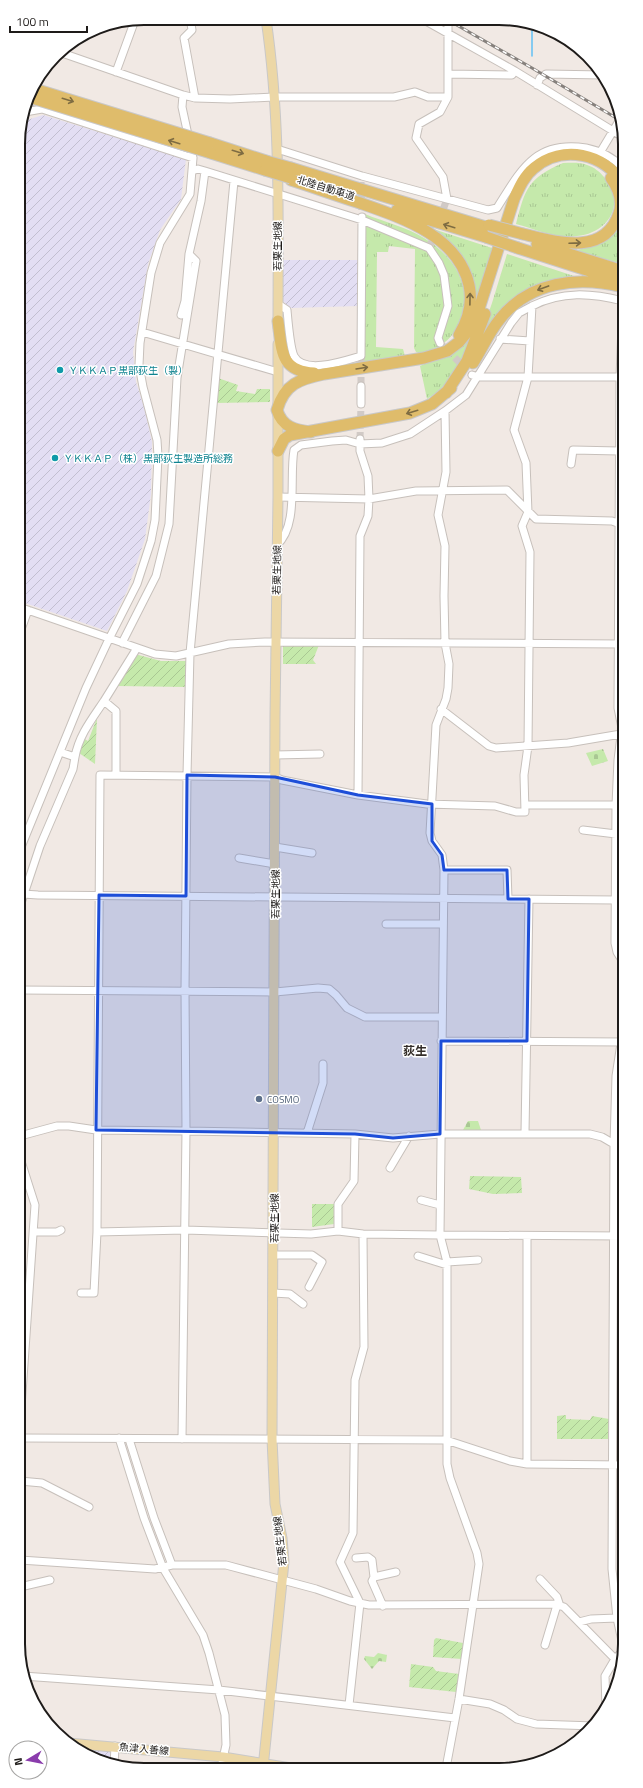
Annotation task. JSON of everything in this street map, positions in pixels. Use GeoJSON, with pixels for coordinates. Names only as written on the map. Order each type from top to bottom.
{"type":"FeatureCollection","features":[{"type":"Feature","properties":{"kind":"highway","name":"北陸自動車道"},"geometry":{"type":"LineString","coordinates":[[38,90],[265,167],[488,230],[618,269]]}},
{"type":"Feature","properties":{"kind":"highway","name":"北陸自動車道"},"geometry":{"type":"LineString","coordinates":[[34,98],[210,148],[252,166],[265,167]]}},
{"type":"Feature","properties":{"kind":"highway"},"geometry":{"type":"LineString","coordinates":[[311,432],[296,430],[287,426],[281,420],[277,410],[284,394],[292,385],[302,379],[324,374],[424,358],[440,353],[453,346],[465,336],[474,323],[514,199],[523,181],[533,168],[546,160],[560,156],[582,155],[597,160],[609,167],[618,178]]}},
{"type":"Feature","properties":{"kind":"highway"},"geometry":{"type":"LineString","coordinates":[[446,393],[460,373],[472,351],[486,312],[523,192],[538,172],[552,164],[578,160],[586,162],[601,170],[618,189]]}},
{"type":"Feature","properties":{"kind":"highway","name":"北陸自動車道"},"geometry":{"type":"LineString","coordinates":[[291,175],[437,212],[488,230]]}},
{"type":"Feature","properties":{"kind":"highway"},"geometry":{"type":"LineString","coordinates":[[291,175],[417,226],[443,243],[459,262],[466,275],[470,290],[470,305],[466,321],[454,341],[438,352],[424,358]]}},
{"type":"Feature","properties":{"kind":"highway"},"geometry":{"type":"LineString","coordinates":[[521,240],[563,243],[579,243],[595,240],[606,233],[618,214]]}},
{"type":"Feature","properties":{"kind":"highway","name":"北陸自動車道"},"geometry":{"type":"LineString","coordinates":[[521,240],[618,279]]}},
{"type":"Feature","properties":{"kind":"highway"},"geometry":{"type":"LineString","coordinates":[[278,451],[281,443],[287,437],[295,434],[410,413],[426,407],[446,393],[473,363],[499,319],[512,306],[527,295],[553,284],[572,282],[598,282],[618,286]]}},
{"type":"Feature","properties":{"kind":"highway"},"geometry":{"type":"LineString","coordinates":[[278,321],[282,348],[289,365],[297,371],[324,374]]}},
{"type":"Feature","properties":{"kind":"main road","name":"若栗生地線"},"geometry":{"type":"LineString","coordinates":[[263,1763],[284,1581],[282,1538],[274,1489],[272,1438],[278,304],[277,149],[274,97],[267,25]]}},
{"type":"Feature","properties":{"kind":"main road","name":"魚津入善線"},"geometry":{"type":"LineString","coordinates":[[79,1744],[223,1757],[253,1763]]}},
{"type":"Feature","properties":{"kind":"street"},"geometry":{"type":"LineString","coordinates":[[116,72],[133,25]]}},
{"type":"Feature","properties":{"kind":"street"},"geometry":{"type":"LineString","coordinates":[[191,25],[192,30],[184,38],[195,98]]}},
{"type":"Feature","properties":{"kind":"street"},"geometry":{"type":"LineString","coordinates":[[433,25],[515,71],[618,134]]}},
{"type":"Feature","properties":{"kind":"street"},"geometry":{"type":"LineString","coordinates":[[447,199],[443,177],[416,138],[416,131],[419,124],[440,112],[448,97],[448,25]]}},
{"type":"Feature","properties":{"kind":"street"},"geometry":{"type":"LineString","coordinates":[[66,54],[195,98],[394,97],[414,92],[428,97],[448,97]]}},
{"type":"Feature","properties":{"kind":"street"},"geometry":{"type":"LineString","coordinates":[[448,74],[512,75],[515,71]]}},
{"type":"Feature","properties":{"kind":"street"},"geometry":{"type":"LineString","coordinates":[[537,85],[540,78],[546,74],[596,75]]}},
{"type":"Feature","properties":{"kind":"street"},"geometry":{"type":"LineString","coordinates":[[25,837],[86,688],[137,584],[146,558],[155,520],[158,456],[157,440],[139,366],[142,332],[151,273],[160,243],[190,194],[193,158],[182,107],[183,95]]}},
{"type":"Feature","properties":{"kind":"street"},"geometry":{"type":"LineString","coordinates":[[30,111],[42,109],[193,158]]}},
{"type":"Feature","properties":{"kind":"street"},"geometry":{"type":"LineString","coordinates":[[601,151],[617,125]]}},
{"type":"Feature","properties":{"kind":"street"},"geometry":{"type":"LineString","coordinates":[[277,149],[362,179],[488,210],[497,208],[524,167],[533,158],[544,152],[557,148],[573,146],[601,151],[618,164]]}},
{"type":"Feature","properties":{"kind":"street"},"geometry":{"type":"LineString","coordinates":[[192,171],[198,169],[217,173],[234,181],[362,217],[429,248],[439,262],[444,275],[448,306],[438,338],[440,343]]}},
{"type":"Feature","properties":{"kind":"street"},"geometry":{"type":"LineString","coordinates":[[181,315],[185,301],[189,254],[201,201],[205,171]]}},
{"type":"Feature","properties":{"kind":"street"},"geometry":{"type":"LineString","coordinates":[[182,1439],[186,1130],[185,990],[187,775],[190,653],[234,181]]}},
{"type":"Feature","properties":{"kind":"street"},"geometry":{"type":"LineString","coordinates":[[278,304],[287,310],[293,355],[299,363],[308,366],[320,365],[361,356],[362,217]]}},
{"type":"Feature","properties":{"kind":"street"},"geometry":{"type":"LineString","coordinates":[[122,643],[156,576],[169,524],[174,413],[196,260],[189,254]]}},
{"type":"Feature","properties":{"kind":"street"},"geometry":{"type":"LineString","coordinates":[[277,545],[283,539],[288,525],[294,450],[301,445],[346,440],[382,443],[410,434],[445,411],[466,394],[475,376],[519,313],[555,297],[577,294],[602,296],[618,300]]}},
{"type":"Feature","properties":{"kind":"street"},"geometry":{"type":"LineString","coordinates":[[82,1293],[94,1293],[96,1232],[100,774],[275,777],[282,780],[358,795],[432,804],[495,806],[516,812],[525,812],[524,775],[528,746],[530,552],[522,526],[528,512],[526,463],[514,430],[528,377],[532,306]]}},
{"type":"Feature","properties":{"kind":"street"},"geometry":{"type":"LineString","coordinates":[[142,332],[278,372]]}},
{"type":"Feature","properties":{"kind":"street"},"geometry":{"type":"LineString","coordinates":[[500,339],[530,341]]}},
{"type":"Feature","properties":{"kind":"street"},"geometry":{"type":"LineString","coordinates":[[475,376],[618,377]]}},
{"type":"Feature","properties":{"kind":"street"},"geometry":{"type":"LineString","coordinates":[[360,404],[361,386]]}},
{"type":"Feature","properties":{"kind":"street"},"geometry":{"type":"LineString","coordinates":[[445,411],[446,472],[438,515],[445,546],[445,643],[449,664],[446,699],[436,725],[430,833],[432,841],[442,855],[444,870],[440,1235],[447,1263],[446,1440],[447,1464],[450,1478],[477,1553],[479,1564],[459,1699],[447,1763]]}},
{"type":"Feature","properties":{"kind":"street"},"geometry":{"type":"LineString","coordinates":[[358,795],[360,536],[368,516],[368,476],[360,451],[360,442]]}},
{"type":"Feature","properties":{"kind":"street"},"geometry":{"type":"LineString","coordinates":[[571,464],[573,450],[618,451]]}},
{"type":"Feature","properties":{"kind":"street"},"geometry":{"type":"LineString","coordinates":[[278,497],[368,499],[416,491],[507,490],[536,519],[612,521],[618,523]]}},
{"type":"Feature","properties":{"kind":"street"},"geometry":{"type":"LineString","coordinates":[[25,609],[155,654],[176,656],[229,644],[276,642],[528,642],[618,644]]}},
{"type":"Feature","properties":{"kind":"street"},"geometry":{"type":"LineString","coordinates":[[25,618],[28,610]]}},
{"type":"Feature","properties":{"kind":"street"},"geometry":{"type":"LineString","coordinates":[[25,883],[67,783],[77,746],[83,732],[137,648]]}},
{"type":"Feature","properties":{"kind":"street"},"geometry":{"type":"LineString","coordinates":[[104,701],[116,711],[116,775]]}},
{"type":"Feature","properties":{"kind":"street"},"geometry":{"type":"LineString","coordinates":[[441,710],[489,746],[496,748],[568,743],[618,735]]}},
{"type":"Feature","properties":{"kind":"street"},"geometry":{"type":"LineString","coordinates":[[60,752],[75,757]]}},
{"type":"Feature","properties":{"kind":"street"},"geometry":{"type":"LineString","coordinates":[[275,755],[320,754]]}},
{"type":"Feature","properties":{"kind":"street"},"geometry":{"type":"LineString","coordinates":[[526,805],[618,805]]}},
{"type":"Feature","properties":{"kind":"street"},"geometry":{"type":"LineString","coordinates":[[618,820],[616,834],[618,839]]}},
{"type":"Feature","properties":{"kind":"street"},"geometry":{"type":"LineString","coordinates":[[583,830],[616,834]]}},
{"type":"Feature","properties":{"kind":"street"},"geometry":{"type":"LineString","coordinates":[[275,848],[312,853]]}},
{"type":"Feature","properties":{"kind":"street"},"geometry":{"type":"LineString","coordinates":[[239,858],[275,864]]}},
{"type":"Feature","properties":{"kind":"street"},"geometry":{"type":"LineString","coordinates":[[444,870],[507,870],[508,899]]}},
{"type":"Feature","properties":{"kind":"street"},"geometry":{"type":"LineString","coordinates":[[618,872],[615,943],[618,954]]}},
{"type":"Feature","properties":{"kind":"street"},"geometry":{"type":"LineString","coordinates":[[25,893],[616,900]]}},
{"type":"Feature","properties":{"kind":"street"},"geometry":{"type":"LineString","coordinates":[[525,1133],[529,899]]}},
{"type":"Feature","properties":{"kind":"street"},"geometry":{"type":"LineString","coordinates":[[386,924],[443,924]]}},
{"type":"Feature","properties":{"kind":"street"},"geometry":{"type":"LineString","coordinates":[[25,990],[185,990],[275,992],[318,988],[329,989],[347,1008],[365,1017],[442,1017]]}},
{"type":"Feature","properties":{"kind":"street"},"geometry":{"type":"LineString","coordinates":[[442,1041],[618,1042]]}},
{"type":"Feature","properties":{"kind":"street"},"geometry":{"type":"LineString","coordinates":[[307,1133],[322,1083],[323,1064]]}},
{"type":"Feature","properties":{"kind":"street"},"geometry":{"type":"LineString","coordinates":[[618,1065],[616,1076],[614,1144],[612,1464],[612,1569],[618,1623]]}},
{"type":"Feature","properties":{"kind":"street"},"geometry":{"type":"LineString","coordinates":[[25,1134],[57,1126],[69,1126],[96,1130],[186,1130],[355,1134],[393,1138],[440,1134],[590,1134],[602,1137],[618,1146]]}},
{"type":"Feature","properties":{"kind":"street"},"geometry":{"type":"LineString","coordinates":[[338,1231],[338,1204],[354,1180],[355,1134]]}},
{"type":"Feature","properties":{"kind":"street"},"geometry":{"type":"LineString","coordinates":[[390,1168],[409,1136]]}},
{"type":"Feature","properties":{"kind":"street"},"geometry":{"type":"LineString","coordinates":[[25,1174],[35,1205],[25,1354]]}},
{"type":"Feature","properties":{"kind":"street"},"geometry":{"type":"LineString","coordinates":[[421,1200],[440,1205]]}},
{"type":"Feature","properties":{"kind":"street"},"geometry":{"type":"LineString","coordinates":[[34,1232],[57,1232],[61,1230]]}},
{"type":"Feature","properties":{"kind":"street"},"geometry":{"type":"LineString","coordinates":[[96,1232],[185,1230],[311,1234],[338,1231],[362,1234],[618,1236]]}},
{"type":"Feature","properties":{"kind":"street"},"geometry":{"type":"LineString","coordinates":[[349,1705],[360,1603],[340,1562],[353,1533],[355,1380],[364,1347],[362,1234]]}},
{"type":"Feature","properties":{"kind":"street"},"geometry":{"type":"LineString","coordinates":[[527,1236],[527,1464]]}},
{"type":"Feature","properties":{"kind":"street"},"geometry":{"type":"LineString","coordinates":[[273,1255],[312,1255],[322,1262],[309,1287]]}},
{"type":"Feature","properties":{"kind":"street"},"geometry":{"type":"LineString","coordinates":[[418,1256],[447,1263],[478,1260]]}},
{"type":"Feature","properties":{"kind":"street"},"geometry":{"type":"LineString","coordinates":[[273,1293],[290,1294],[303,1304]]}},
{"type":"Feature","properties":{"kind":"street"},"geometry":{"type":"LineString","coordinates":[[25,1438],[446,1440],[510,1461],[527,1464],[618,1464]]}},
{"type":"Feature","properties":{"kind":"street"},"geometry":{"type":"LineString","coordinates":[[119,1438],[144,1518],[163,1568],[203,1635],[220,1690],[226,1729],[222,1763]]}},
{"type":"Feature","properties":{"kind":"street"},"geometry":{"type":"LineString","coordinates":[[129,1438],[154,1518],[172,1565]]}},
{"type":"Feature","properties":{"kind":"street"},"geometry":{"type":"LineString","coordinates":[[25,1481],[42,1483],[89,1507]]}},
{"type":"Feature","properties":{"kind":"street"},"geometry":{"type":"LineString","coordinates":[[356,1558],[368,1557],[372,1560],[374,1577],[372,1581],[383,1606]]}},
{"type":"Feature","properties":{"kind":"street"},"geometry":{"type":"LineString","coordinates":[[25,1560],[155,1569],[172,1565],[226,1565],[316,1588],[360,1603],[383,1606],[473,1604],[558,1605],[564,1607],[615,1659]]}},
{"type":"Feature","properties":{"kind":"street"},"geometry":{"type":"LineString","coordinates":[[374,1577],[396,1572]]}},
{"type":"Feature","properties":{"kind":"street"},"geometry":{"type":"LineString","coordinates":[[540,1579],[557,1597],[558,1605],[545,1645]]}},
{"type":"Feature","properties":{"kind":"street"},"geometry":{"type":"LineString","coordinates":[[25,1586],[50,1580]]}},
{"type":"Feature","properties":{"kind":"street"},"geometry":{"type":"LineString","coordinates":[[579,1622],[591,1619],[617,1618]]}},
{"type":"Feature","properties":{"kind":"street"},"geometry":{"type":"LineString","coordinates":[[606,1698],[605,1676],[617,1657]]}},
{"type":"Feature","properties":{"kind":"street"},"geometry":{"type":"LineString","coordinates":[[29,1676],[220,1690],[455,1718]]}},
{"type":"Feature","properties":{"kind":"street"},"geometry":{"type":"LineString","coordinates":[[459,1699],[490,1704],[504,1710],[517,1719],[536,1724],[586,1726]]}},
{"type":"Feature","properties":{"kind":"street"},"geometry":{"type":"LineString","coordinates":[[115,1760],[116,1746]]}},
{"type":"Feature","properties":{"kind":"highlighted area"},"geometry":{"type":"Polygon","coordinates":[[[187,775],[275,777],[358,795],[432,804],[432,841],[442,855],[444,870],[507,870],[508,899],[529,899],[527,1041],[441,1041],[440,1134],[393,1138],[355,1134],[96,1130],[99,895],[186,896],[187,775]]]}},
{"type":"Feature","properties":{"kind":"shaded area"},"geometry":{"type":"Polygon","coordinates":[[[43,115],[186,159],[181,199],[160,230],[148,264],[133,352],[136,382],[144,407],[152,442],[151,494],[145,539],[127,591],[107,631],[25,603],[25,136],[27,120],[43,115]]]}},
{"type":"Feature","properties":{"kind":"shaded area"},"geometry":{"type":"Polygon","coordinates":[[[283,260],[359,260],[359,306],[290,308],[282,300],[283,260]]]}},
{"type":"Feature","properties":{"kind":"shaded area"},"geometry":{"type":"Polygon","coordinates":[[[89,1750],[111,1751],[110,1758],[89,1750]]]}},
{"type":"Feature","properties":{"kind":"green space"},"geometry":{"type":"Polygon","coordinates":[[[563,163],[584,164],[590,166],[604,177],[611,187],[614,197],[614,207],[611,216],[598,229],[588,234],[569,237],[554,235],[516,224],[522,202],[530,186],[542,174],[563,163]]]}},
{"type":"Feature","properties":{"kind":"green space"},"geometry":{"type":"Polygon","coordinates":[[[365,214],[403,228],[424,238],[443,252],[457,270],[464,291],[462,314],[456,330],[448,340],[442,344],[421,354],[416,352],[414,348],[415,249],[389,246],[388,252],[377,252],[376,347],[403,349],[405,356],[363,363],[365,214]]]}},
{"type":"Feature","properties":{"kind":"green space"},"geometry":{"type":"Polygon","coordinates":[[[430,228],[492,248],[484,279],[470,317],[472,283],[430,228]]]}},
{"type":"Feature","properties":{"kind":"green space"},"geometry":{"type":"Polygon","coordinates":[[[618,228],[618,263],[576,251],[604,240],[618,228]]]}},
{"type":"Feature","properties":{"kind":"green space"},"geometry":{"type":"Polygon","coordinates":[[[507,254],[580,278],[569,278],[546,282],[526,290],[516,296],[499,312],[477,346],[492,303],[507,254]]]}},
{"type":"Feature","properties":{"kind":"green space"},"geometry":{"type":"Polygon","coordinates":[[[474,329],[461,359],[451,377],[437,392],[427,399],[420,366],[442,356],[474,329]]]}},
{"type":"Feature","properties":{"kind":"green space"},"geometry":{"type":"Polygon","coordinates":[[[218,378],[238,385],[236,391],[255,394],[257,389],[270,389],[270,402],[216,403],[218,378]]]}},
{"type":"Feature","properties":{"kind":"green space"},"geometry":{"type":"Polygon","coordinates":[[[283,645],[319,645],[313,660],[316,664],[283,664],[283,645]]]}},
{"type":"Feature","properties":{"kind":"green space"},"geometry":{"type":"Polygon","coordinates":[[[135,654],[161,661],[186,661],[187,687],[117,686],[135,654]]]}},
{"type":"Feature","properties":{"kind":"green space"},"geometry":{"type":"Polygon","coordinates":[[[97,718],[95,764],[79,753],[83,738],[88,741],[97,718]]]}},
{"type":"Feature","properties":{"kind":"green space"},"geometry":{"type":"Polygon","coordinates":[[[603,749],[608,761],[592,766],[586,753],[603,749]]]}},
{"type":"Feature","properties":{"kind":"green space"},"geometry":{"type":"Polygon","coordinates":[[[468,1121],[478,1121],[481,1130],[463,1130],[468,1121]]]}},
{"type":"Feature","properties":{"kind":"green space"},"geometry":{"type":"Polygon","coordinates":[[[470,1176],[521,1177],[522,1193],[493,1194],[469,1189],[470,1176]]]}},
{"type":"Feature","properties":{"kind":"green space"},"geometry":{"type":"Polygon","coordinates":[[[312,1204],[334,1204],[334,1224],[312,1227],[312,1204]]]}},
{"type":"Feature","properties":{"kind":"green space"},"geometry":{"type":"Polygon","coordinates":[[[566,1415],[566,1419],[590,1420],[592,1416],[609,1419],[608,1439],[557,1439],[557,1416],[566,1415]]]}},
{"type":"Feature","properties":{"kind":"green space"},"geometry":{"type":"Polygon","coordinates":[[[436,1638],[463,1643],[462,1659],[433,1657],[434,1640],[436,1638]]]}},
{"type":"Feature","properties":{"kind":"green space"},"geometry":{"type":"Polygon","coordinates":[[[378,1653],[387,1655],[386,1662],[379,1661],[372,1669],[364,1659],[365,1656],[374,1657],[378,1653]]]}},
{"type":"Feature","properties":{"kind":"green space"},"geometry":{"type":"Polygon","coordinates":[[[411,1664],[433,1667],[436,1671],[459,1674],[456,1692],[409,1687],[411,1664]]]}},
{"type":"Feature","properties":{"kind":"waterway"},"geometry":{"type":"LineString","coordinates":[[532,29],[532,56]]}},
{"type":"Feature","properties":{"kind":"tunnel"},"geometry":{"type":"LineString","coordinates":[[361,182],[362,214]]}},
{"type":"Feature","properties":{"kind":"tunnel"},"geometry":{"type":"LineString","coordinates":[[429,248],[447,199]]}},
{"type":"Feature","properties":{"kind":"tunnel"},"geometry":{"type":"LineString","coordinates":[[440,343],[472,375]]}},
{"type":"Feature","properties":{"kind":"tunnel"},"geometry":{"type":"LineString","coordinates":[[361,356],[361,386]]}},
{"type":"Feature","properties":{"kind":"tunnel"},"geometry":{"type":"LineString","coordinates":[[360,439],[361,404]]}},
{"type":"Feature","properties":{"kind":"railway"},"geometry":{"type":"LineString","coordinates":[[457,25],[615,117]]}},
{"type":"Feature","properties":{"kind":"place","name":"ＹＫＫＡＰ黒部荻生（製）"},"geometry":{"type":"Point","coordinates":[60,370]}},
{"type":"Feature","properties":{"kind":"place","name":"ＹＫＫＡＰ（株）黒部荻生製造所総務"},"geometry":{"type":"Point","coordinates":[55,458]}},
{"type":"Feature","properties":{"kind":"place","name":"COSMO"},"geometry":{"type":"Point","coordinates":[259,1099]}},
{"type":"Feature","properties":{"kind":"district","name":"荻生"},"geometry":{"type":"Point","coordinates":[415,1050]}}]}
